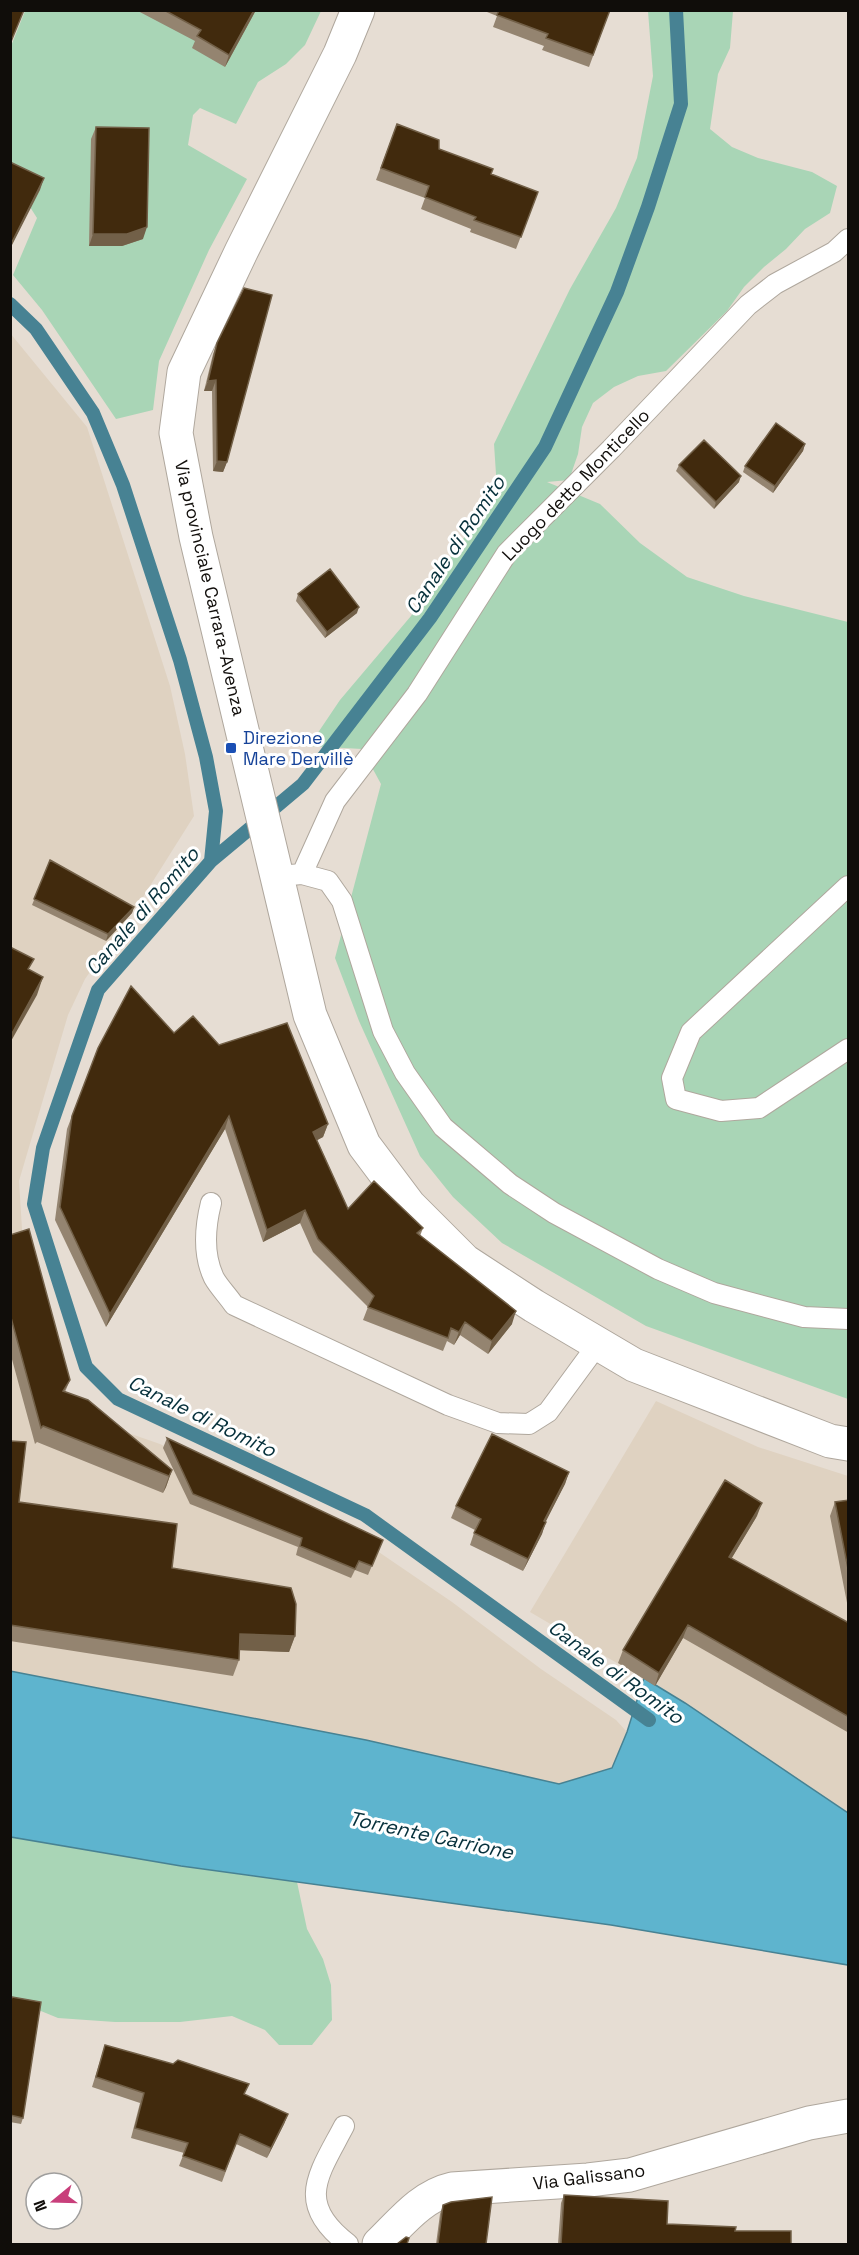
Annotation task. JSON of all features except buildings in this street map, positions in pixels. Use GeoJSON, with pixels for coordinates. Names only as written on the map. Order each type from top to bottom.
{"type":"FeatureCollection","features":[{"type":"Feature","properties":{"kind":"main road","name":"Via provinciale Carrara-Avenza"},"geometry":{"type":"LineString","coordinates":[[357,10],[340,54],[184,372],[176,433],[196,537],[251,767],[283,868],[310,1015],[364,1145],[409,1205],[465,1261],[534,1306],[634,1365],[830,1441],[849,1444]]}},
{"type":"Feature","properties":{"kind":"main road","name":"Via Galissano"},"geometry":{"type":"LineString","coordinates":[[379,2244],[422,2203],[437,2192],[630,2175],[809,2123],[849,2116]]}},
{"type":"Feature","properties":{"kind":"lane","name":"Luogo detto Monticello"},"geometry":{"type":"LineString","coordinates":[[283,868],[417,694],[507,553],[611,449],[748,305],[775,284],[834,252],[849,239]]}},
{"type":"Feature","properties":{"kind":"lane"},"geometry":{"type":"LineString","coordinates":[[283,868],[328,881],[342,901],[383,1031],[405,1073],[443,1127],[510,1184],[554,1213],[658,1269],[714,1293],[804,1317],[849,1319]]}},
{"type":"Feature","properties":{"kind":"lane"},"geometry":{"type":"LineString","coordinates":[[849,886],[691,1032],[672,1078],[676,1099],[721,1111],[759,1108],[849,1049]]}},
{"type":"Feature","properties":{"kind":"lane"},"geometry":{"type":"LineString","coordinates":[[211,1203],[206,1223],[209,1259],[214,1277],[234,1305],[448,1405],[498,1423],[529,1424],[548,1412],[597,1344]]}},
{"type":"Feature","properties":{"kind":"lane"},"geometry":{"type":"LineString","coordinates":[[344,2126],[317,2179],[315,2195],[319,2212],[341,2239],[348,2244]]}},
{"type":"Feature","properties":{"kind":"shaded area"},"geometry":{"type":"Polygon","coordinates":[[[10,333],[87,427],[170,686],[185,754],[194,816],[143,897],[85,979],[68,1015],[19,1181],[23,1245],[65,1402],[82,1417],[160,1444],[367,1544],[616,1720],[627,1732],[612,1768],[559,1784],[366,1740],[11,1671],[10,333]]]}},
{"type":"Feature","properties":{"kind":"shaded area"},"geometry":{"type":"Polygon","coordinates":[[[656,1401],[758,1447],[848,1476],[848,1813],[685,1703],[530,1612],[656,1401]]]}},
{"type":"Feature","properties":{"kind":"green space"},"geometry":{"type":"Polygon","coordinates":[[[25,11],[321,11],[305,45],[286,64],[258,82],[236,124],[200,108],[193,115],[188,145],[247,179],[209,250],[159,361],[153,410],[116,419],[42,310],[13,275],[37,218],[11,177],[11,46],[25,11]]]}},
{"type":"Feature","properties":{"kind":"green space"},"geometry":{"type":"Polygon","coordinates":[[[648,11],[733,11],[730,48],[718,74],[710,129],[732,147],[758,158],[812,172],[837,186],[830,213],[805,229],[764,267],[744,287],[727,311],[666,371],[638,376],[614,387],[593,403],[582,427],[578,454],[569,480],[547,482],[600,504],[640,543],[687,577],[744,596],[848,622],[848,1399],[646,1326],[502,1243],[453,1197],[420,1156],[359,1021],[335,958],[381,784],[362,749],[309,746],[340,700],[411,616],[497,489],[494,444],[570,289],[616,208],[637,158],[653,76],[648,11]]]}},
{"type":"Feature","properties":{"kind":"green space"},"geometry":{"type":"Polygon","coordinates":[[[11,1837],[181,1866],[297,1882],[307,1929],[323,1959],[331,1985],[332,2020],[312,2045],[279,2045],[265,2030],[232,2016],[180,2022],[115,2022],[58,2018],[14,2000],[11,2004],[11,1837]]]}},
{"type":"Feature","properties":{"kind":"water","name":"Torrente Carrione"},"geometry":{"type":"Polygon","coordinates":[[[10,1671],[366,1740],[559,1784],[612,1768],[627,1732],[644,1678],[848,1813],[848,1965],[611,1925],[181,1866],[11,1837],[10,1671]]]}},
{"type":"Feature","properties":{"kind":"waterway","name":"Canale di Romito"},"geometry":{"type":"LineString","coordinates":[[649,1720],[365,1515],[118,1399],[86,1367],[34,1204],[43,1148],[98,990],[211,861],[303,784],[430,618],[545,447],[617,292],[648,207],[681,104],[676,10]]}},
{"type":"Feature","properties":{"kind":"waterway"},"geometry":{"type":"LineString","coordinates":[[10,304],[36,329],[93,413],[123,485],[180,660],[206,757],[216,811],[211,861]]}},
{"type":"Feature","properties":{"kind":"place","name":"Direzione Mare Dervillè"},"geometry":{"type":"Point","coordinates":[231,748]}}]}
